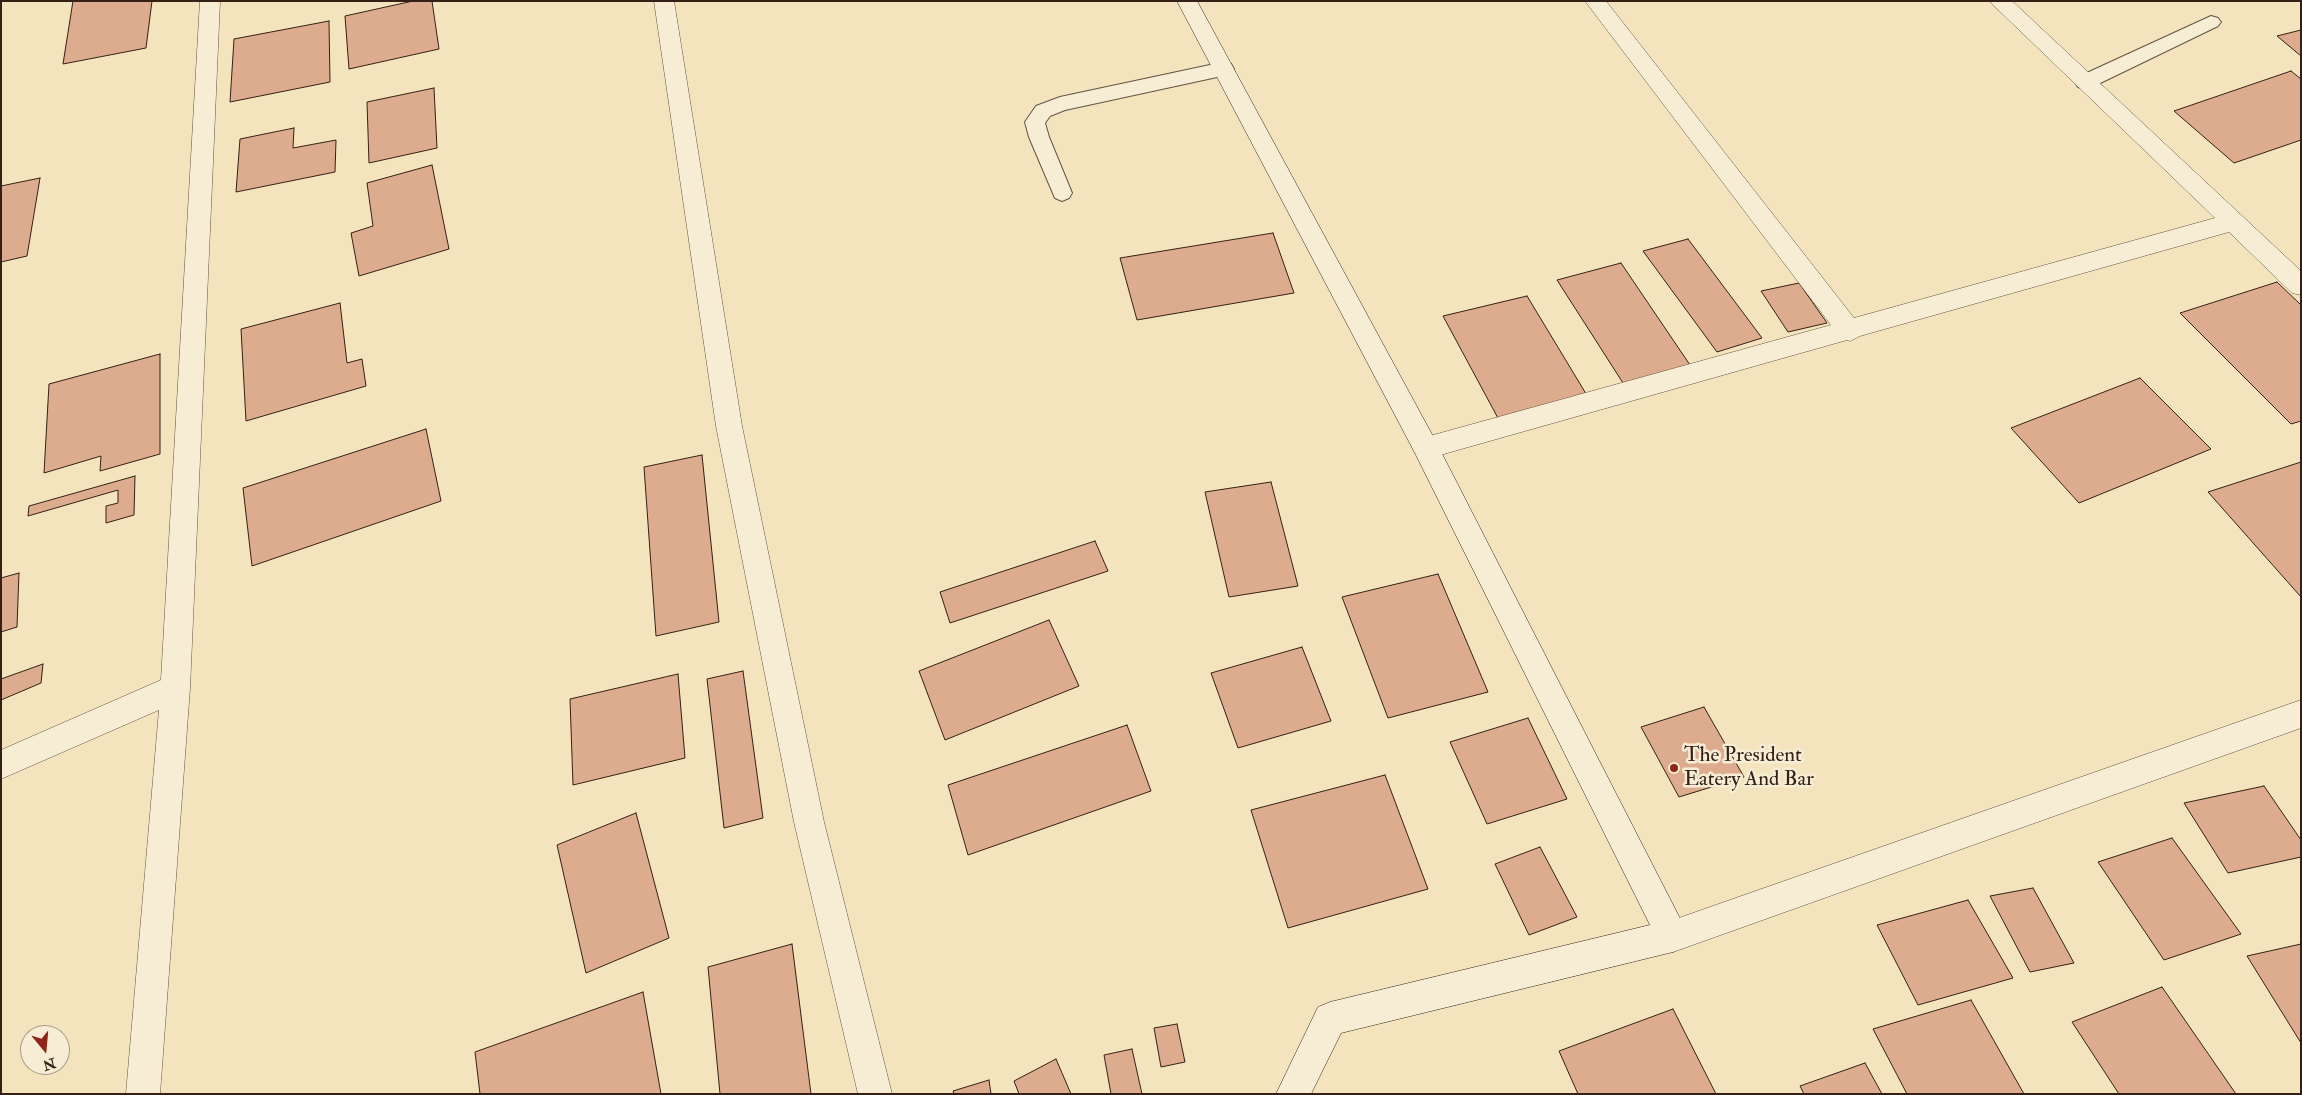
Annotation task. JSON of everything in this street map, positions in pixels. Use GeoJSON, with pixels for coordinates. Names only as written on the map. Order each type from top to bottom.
{"type":"FeatureCollection","features":[{"type":"Feature","properties":{"kind":"street"},"geometry":{"type":"LineString","coordinates":[[143,1094],[175,688],[210,1]]}},
{"type":"Feature","properties":{"kind":"street"},"geometry":{"type":"LineString","coordinates":[[664,1],[729,426],[809,822],[875,1094]]}},
{"type":"Feature","properties":{"kind":"street"},"geometry":{"type":"LineString","coordinates":[[1187,1],[1426,448],[1673,936]]}},
{"type":"Feature","properties":{"kind":"street"},"geometry":{"type":"LineString","coordinates":[[1595,1],[1850,330]]}},
{"type":"Feature","properties":{"kind":"street"},"geometry":{"type":"LineString","coordinates":[[1999,1],[2301,286]]}},
{"type":"Feature","properties":{"kind":"street"},"geometry":{"type":"LineString","coordinates":[[1426,448],[2233,222]]}},
{"type":"Feature","properties":{"kind":"street"},"geometry":{"type":"LineString","coordinates":[[1,765],[175,688]]}},
{"type":"Feature","properties":{"kind":"street"},"geometry":{"type":"LineString","coordinates":[[1293,1094],[1330,1019],[1673,936],[2301,714]]}},
{"type":"Feature","properties":{"kind":"lane"},"geometry":{"type":"LineString","coordinates":[[2085,82],[2211,22]]}},
{"type":"Feature","properties":{"kind":"lane"},"geometry":{"type":"LineString","coordinates":[[1062,193],[1035,122],[1042,111],[1060,104],[1224,69]]}},
{"type":"Feature","properties":{"kind":"building"},"geometry":{"type":"Polygon","coordinates":[[[73,1],[152,1],[146,48],[63,64],[73,1]]]}},
{"type":"Feature","properties":{"kind":"building"},"geometry":{"type":"Polygon","coordinates":[[[413,1],[432,1],[439,49],[349,69],[345,16],[413,1]]]}},
{"type":"Feature","properties":{"kind":"building"},"geometry":{"type":"Polygon","coordinates":[[[329,21],[330,82],[230,102],[234,39],[329,21]]]}},
{"type":"Feature","properties":{"kind":"building"},"geometry":{"type":"Polygon","coordinates":[[[2301,30],[2301,56],[2277,36],[2301,30]]]}},
{"type":"Feature","properties":{"kind":"building"},"geometry":{"type":"Polygon","coordinates":[[[2291,71],[2301,79],[2301,140],[2234,163],[2174,111],[2291,71]]]}},
{"type":"Feature","properties":{"kind":"building"},"geometry":{"type":"Polygon","coordinates":[[[434,88],[437,148],[369,163],[367,102],[434,88]]]}},
{"type":"Feature","properties":{"kind":"building"},"geometry":{"type":"Polygon","coordinates":[[[294,128],[293,148],[336,140],[335,172],[236,192],[240,139],[294,128]]]}},
{"type":"Feature","properties":{"kind":"building"},"geometry":{"type":"Polygon","coordinates":[[[432,165],[449,249],[359,276],[351,233],[373,226],[367,183],[432,165]]]}},
{"type":"Feature","properties":{"kind":"building"},"geometry":{"type":"Polygon","coordinates":[[[40,178],[27,256],[1,262],[1,186],[40,178]]]}},
{"type":"Feature","properties":{"kind":"building"},"geometry":{"type":"Polygon","coordinates":[[[1273,233],[1294,293],[1137,320],[1120,258],[1273,233]]]}},
{"type":"Feature","properties":{"kind":"building"},"geometry":{"type":"Polygon","coordinates":[[[1688,239],[1762,338],[1717,352],[1643,251],[1688,239]]]}},
{"type":"Feature","properties":{"kind":"building"},"geometry":{"type":"Polygon","coordinates":[[[1621,263],[1690,365],[1623,383],[1557,280],[1621,263]]]}},
{"type":"Feature","properties":{"kind":"building"},"geometry":{"type":"Polygon","coordinates":[[[2277,282],[2301,305],[2301,421],[2291,424],[2180,313],[2277,282]]]}},
{"type":"Feature","properties":{"kind":"building"},"geometry":{"type":"Polygon","coordinates":[[[1799,283],[1827,323],[1788,332],[1761,291],[1799,283]]]}},
{"type":"Feature","properties":{"kind":"building"},"geometry":{"type":"Polygon","coordinates":[[[1527,296],[1588,397],[1499,420],[1443,316],[1527,296]]]}},
{"type":"Feature","properties":{"kind":"building"},"geometry":{"type":"Polygon","coordinates":[[[340,303],[347,363],[362,359],[366,386],[246,421],[241,329],[340,303]]]}},
{"type":"Feature","properties":{"kind":"building"},"geometry":{"type":"Polygon","coordinates":[[[160,354],[160,454],[100,471],[101,456],[44,473],[49,384],[160,354]]]}},
{"type":"Feature","properties":{"kind":"building"},"geometry":{"type":"Polygon","coordinates":[[[2140,378],[2211,449],[2079,503],[2011,428],[2140,378]]]}},
{"type":"Feature","properties":{"kind":"building"},"geometry":{"type":"Polygon","coordinates":[[[426,429],[441,501],[252,566],[243,488],[426,429]]]}},
{"type":"Feature","properties":{"kind":"building"},"geometry":{"type":"Polygon","coordinates":[[[702,455],[719,622],[656,636],[644,467],[702,455]]]}},
{"type":"Feature","properties":{"kind":"building"},"geometry":{"type":"Polygon","coordinates":[[[2301,462],[2301,597],[2208,492],[2301,462]]]}},
{"type":"Feature","properties":{"kind":"building"},"geometry":{"type":"Polygon","coordinates":[[[135,476],[134,515],[106,523],[106,506],[118,503],[118,490],[28,516],[29,506],[135,476]]]}},
{"type":"Feature","properties":{"kind":"building"},"geometry":{"type":"Polygon","coordinates":[[[1271,482],[1298,586],[1229,597],[1205,492],[1271,482]]]}},
{"type":"Feature","properties":{"kind":"building"},"geometry":{"type":"Polygon","coordinates":[[[1095,541],[1108,571],[950,623],[940,592],[1095,541]]]}},
{"type":"Feature","properties":{"kind":"building"},"geometry":{"type":"Polygon","coordinates":[[[19,573],[17,627],[1,632],[1,578],[19,573]]]}},
{"type":"Feature","properties":{"kind":"building"},"geometry":{"type":"Polygon","coordinates":[[[1438,574],[1488,692],[1388,718],[1342,597],[1438,574]]]}},
{"type":"Feature","properties":{"kind":"building"},"geometry":{"type":"Polygon","coordinates":[[[1049,620],[1079,686],[945,740],[919,671],[1049,620]]]}},
{"type":"Feature","properties":{"kind":"building"},"geometry":{"type":"Polygon","coordinates":[[[1302,647],[1331,721],[1238,748],[1211,673],[1302,647]]]}},
{"type":"Feature","properties":{"kind":"building"},"geometry":{"type":"Polygon","coordinates":[[[43,664],[41,683],[1,700],[1,679],[43,664]]]}},
{"type":"Feature","properties":{"kind":"building"},"geometry":{"type":"Polygon","coordinates":[[[743,671],[763,818],[724,828],[707,679],[743,671]]]}},
{"type":"Feature","properties":{"kind":"building"},"geometry":{"type":"Polygon","coordinates":[[[678,674],[685,758],[573,785],[570,699],[678,674]]]}},
{"type":"Feature","properties":{"kind":"building"},"geometry":{"type":"Polygon","coordinates":[[[1704,707],[1744,777],[1679,797],[1641,727],[1704,707]]]}},
{"type":"Feature","properties":{"kind":"building"},"geometry":{"type":"Polygon","coordinates":[[[1528,718],[1567,799],[1487,824],[1450,742],[1528,718]]]}},
{"type":"Feature","properties":{"kind":"building"},"geometry":{"type":"Polygon","coordinates":[[[1127,725],[1151,791],[968,855],[948,785],[1127,725]]]}},
{"type":"Feature","properties":{"kind":"building"},"geometry":{"type":"Polygon","coordinates":[[[1385,775],[1428,889],[1288,928],[1251,810],[1385,775]]]}},
{"type":"Feature","properties":{"kind":"building"},"geometry":{"type":"Polygon","coordinates":[[[2264,786],[2301,840],[2301,857],[2228,873],[2184,803],[2264,786]]]}},
{"type":"Feature","properties":{"kind":"building"},"geometry":{"type":"Polygon","coordinates":[[[636,813],[669,938],[586,973],[557,845],[636,813]]]}},
{"type":"Feature","properties":{"kind":"building"},"geometry":{"type":"Polygon","coordinates":[[[2172,838],[2241,934],[2164,960],[2098,862],[2172,838]]]}},
{"type":"Feature","properties":{"kind":"building"},"geometry":{"type":"Polygon","coordinates":[[[1540,847],[1577,917],[1529,935],[1495,864],[1540,847]]]}},
{"type":"Feature","properties":{"kind":"building"},"geometry":{"type":"Polygon","coordinates":[[[2033,888],[2074,963],[2030,972],[1990,896],[2033,888]]]}},
{"type":"Feature","properties":{"kind":"building"},"geometry":{"type":"Polygon","coordinates":[[[1968,900],[2013,978],[1918,1005],[1877,925],[1968,900]]]}},
{"type":"Feature","properties":{"kind":"building"},"geometry":{"type":"Polygon","coordinates":[[[792,944],[811,1094],[720,1094],[708,967],[792,944]]]}},
{"type":"Feature","properties":{"kind":"building"},"geometry":{"type":"Polygon","coordinates":[[[2301,944],[2301,1043],[2247,956],[2301,944]]]}},
{"type":"Feature","properties":{"kind":"building"},"geometry":{"type":"Polygon","coordinates":[[[2162,987],[2236,1094],[2119,1094],[2072,1022],[2162,987]]]}},
{"type":"Feature","properties":{"kind":"building"},"geometry":{"type":"Polygon","coordinates":[[[643,992],[661,1094],[480,1094],[475,1052],[643,992]]]}},
{"type":"Feature","properties":{"kind":"building"},"geometry":{"type":"Polygon","coordinates":[[[1971,1000],[2024,1094],[1907,1094],[1873,1029],[1971,1000]]]}},
{"type":"Feature","properties":{"kind":"building"},"geometry":{"type":"Polygon","coordinates":[[[1673,1009],[1716,1094],[1578,1094],[1559,1051],[1673,1009]]]}},
{"type":"Feature","properties":{"kind":"building"},"geometry":{"type":"Polygon","coordinates":[[[1177,1024],[1185,1062],[1161,1067],[1154,1028],[1177,1024]]]}},
{"type":"Feature","properties":{"kind":"building"},"geometry":{"type":"Polygon","coordinates":[[[1132,1049],[1142,1094],[1111,1094],[1104,1055],[1132,1049]]]}},
{"type":"Feature","properties":{"kind":"building"},"geometry":{"type":"Polygon","coordinates":[[[1056,1059],[1071,1094],[1019,1094],[1014,1081],[1056,1059]]]}},
{"type":"Feature","properties":{"kind":"building"},"geometry":{"type":"Polygon","coordinates":[[[1865,1063],[1882,1094],[1804,1094],[1800,1086],[1865,1063]]]}},
{"type":"Feature","properties":{"kind":"building"},"geometry":{"type":"Polygon","coordinates":[[[989,1080],[991,1094],[954,1094],[953,1091],[989,1080]]]}},
{"type":"Feature","properties":{"kind":"place","name":"The President Eatery And Bar"},"geometry":{"type":"Point","coordinates":[1674,768]}}]}
